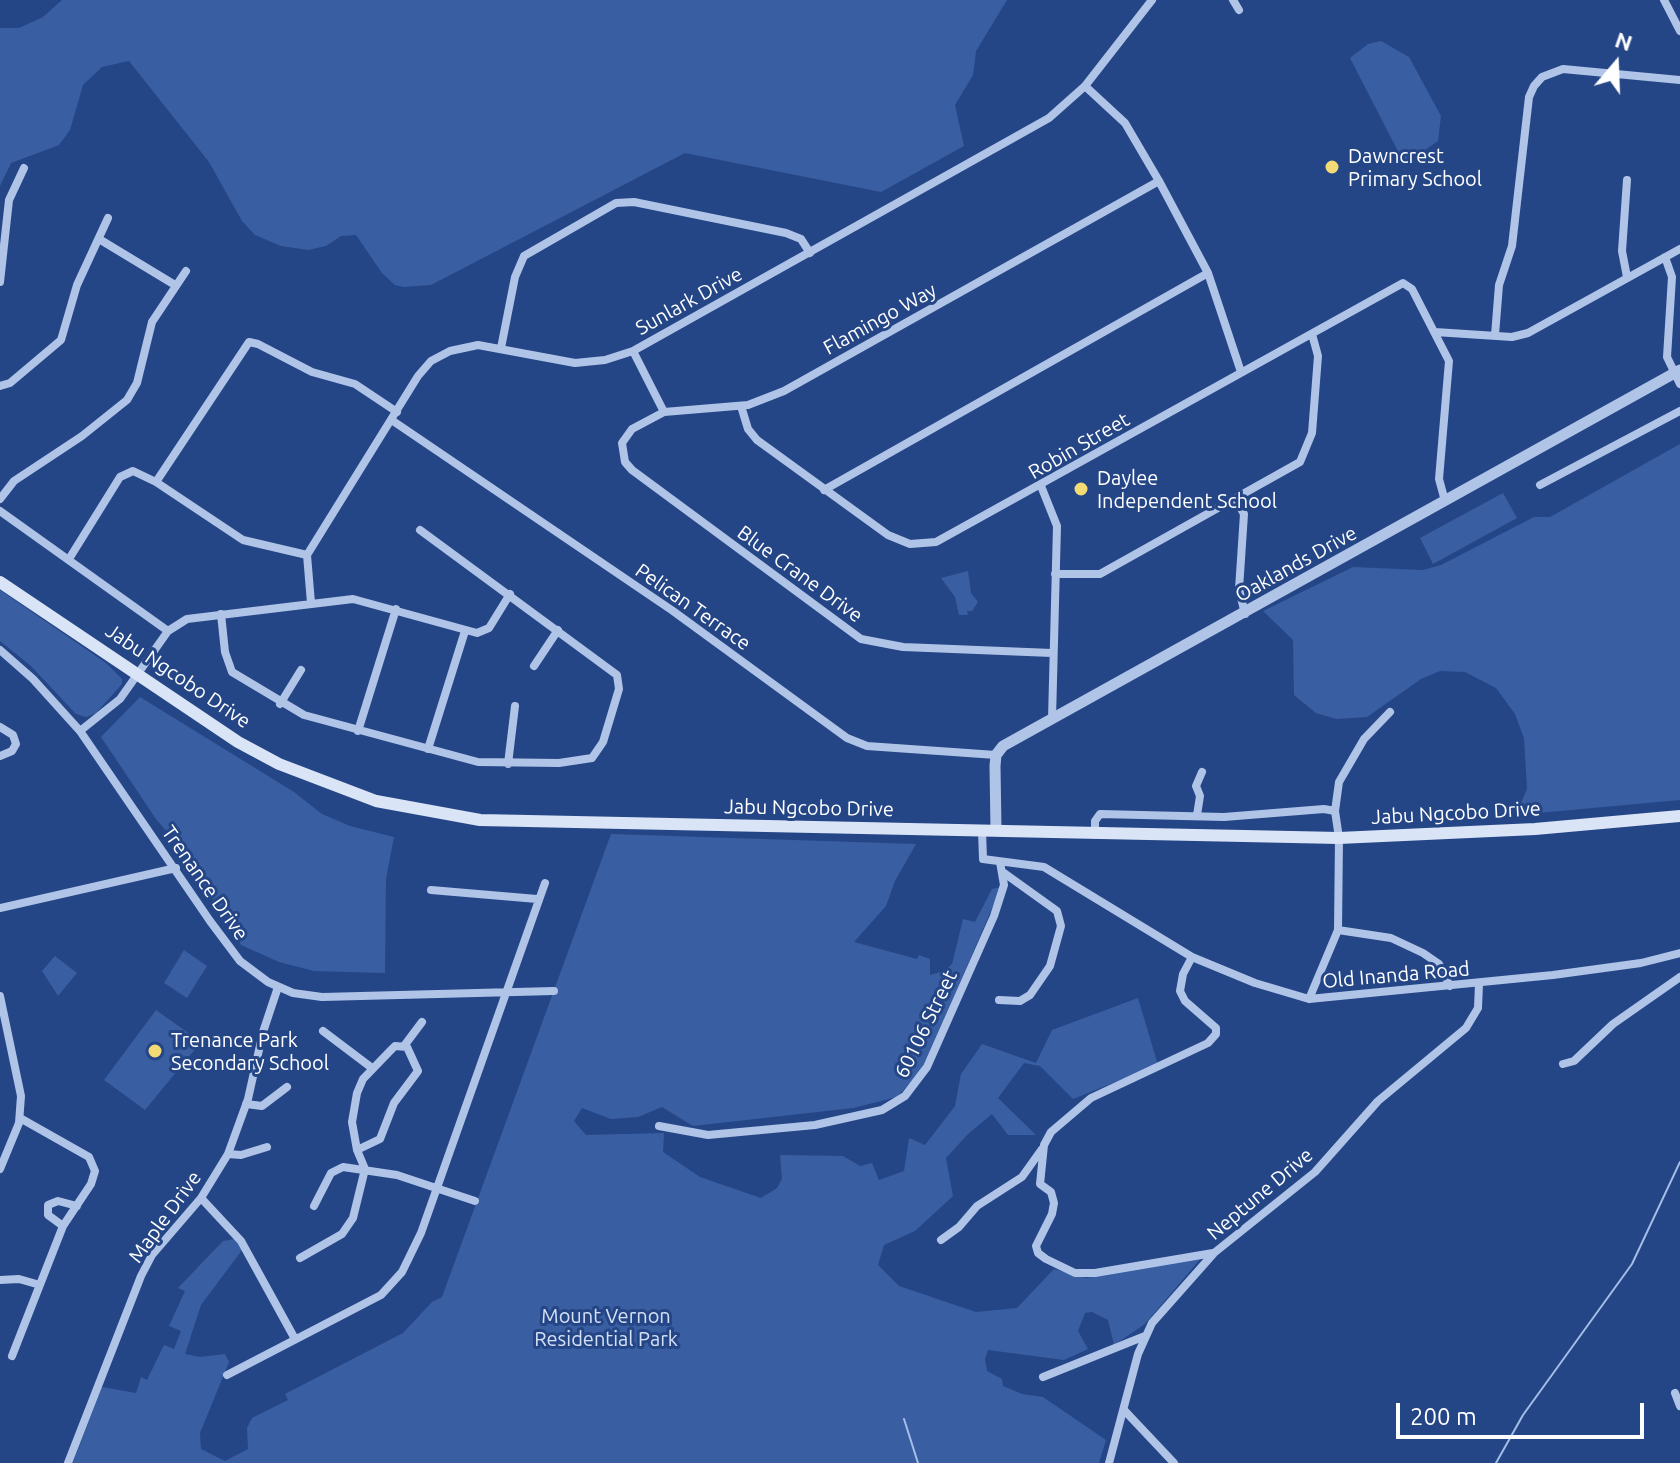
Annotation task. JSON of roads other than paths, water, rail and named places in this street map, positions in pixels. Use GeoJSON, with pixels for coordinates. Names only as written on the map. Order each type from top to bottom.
{"type":"FeatureCollection","features":[{"type":"Feature","properties":{"kind":"main road","name":"Jabu Ngcobo Drive"},"geometry":{"type":"LineString","coordinates":[[0,582],[238,742],[279,764],[376,801],[425,812],[536,823],[1339,838],[1535,829],[1680,816]]}},
{"type":"Feature","properties":{"kind":"street","name":"Sunlark Drive"},"geometry":{"type":"LineString","coordinates":[[307,555],[418,376],[440,355],[467,346],[501,348],[575,363],[605,360],[633,351],[1041,123],[1085,86],[1152,0]]}},
{"type":"Feature","properties":{"kind":"street"},"geometry":{"type":"LineString","coordinates":[[1233,0],[1239,10]]}},
{"type":"Feature","properties":{"kind":"street"},"geometry":{"type":"LineString","coordinates":[[1664,0],[1680,31]]}},
{"type":"Feature","properties":{"kind":"street"},"geometry":{"type":"LineString","coordinates":[[1495,335],[1499,285],[1512,246],[1529,97],[1534,86],[1542,77],[1563,69],[1680,80]]}},
{"type":"Feature","properties":{"kind":"street"},"geometry":{"type":"LineString","coordinates":[[1085,86],[1125,123],[1159,181],[1208,273],[1241,372]]}},
{"type":"Feature","properties":{"kind":"street"},"geometry":{"type":"LineString","coordinates":[[0,282],[9,200],[24,168]]}},
{"type":"Feature","properties":{"kind":"street"},"geometry":{"type":"LineString","coordinates":[[1627,180],[1622,251],[1627,277]]}},
{"type":"Feature","properties":{"kind":"street","name":"Flamingo Way"},"geometry":{"type":"LineString","coordinates":[[664,412],[741,406],[784,391],[1159,181]]}},
{"type":"Feature","properties":{"kind":"street"},"geometry":{"type":"LineString","coordinates":[[501,348],[515,277],[524,256],[616,203],[634,202],[786,233],[801,239],[810,253]]}},
{"type":"Feature","properties":{"kind":"street"},"geometry":{"type":"LineString","coordinates":[[0,386],[10,383],[61,340],[77,285],[108,218]]}},
{"type":"Feature","properties":{"kind":"street"},"geometry":{"type":"LineString","coordinates":[[99,239],[175,285]]}},
{"type":"Feature","properties":{"kind":"street"},"geometry":{"type":"LineString","coordinates":[[1445,501],[1439,479],[1449,361],[1435,332],[1528,333],[1680,249]]}},
{"type":"Feature","properties":{"kind":"street"},"geometry":{"type":"LineString","coordinates":[[1665,257],[1672,277],[1667,357],[1678,375]]}},
{"type":"Feature","properties":{"kind":"street"},"geometry":{"type":"LineString","coordinates":[[0,499],[14,481],[82,436],[127,400],[137,383],[148,331],[186,271]]}},
{"type":"Feature","properties":{"kind":"street"},"geometry":{"type":"LineString","coordinates":[[824,490],[1208,273]]}},
{"type":"Feature","properties":{"kind":"street","name":"Robin Street"},"geometry":{"type":"LineString","coordinates":[[741,406],[752,435],[888,535],[900,542],[922,545],[950,536],[1403,283],[1412,289],[1435,332]]}},
{"type":"Feature","properties":{"kind":"street"},"geometry":{"type":"LineString","coordinates":[[1055,574],[1100,574],[1291,468],[1306,453],[1312,433],[1317,370],[1312,334]]}},
{"type":"Feature","properties":{"kind":"street","name":"Pelican Terrace"},"geometry":{"type":"LineString","coordinates":[[156,482],[249,342],[312,372],[355,384],[395,417],[673,611],[847,738],[867,746],[996,755]]}},
{"type":"Feature","properties":{"kind":"street"},"geometry":{"type":"LineString","coordinates":[[633,351],[664,412]]}},
{"type":"Feature","properties":{"kind":"street","name":"Oaklands Drive"},"geometry":{"type":"LineString","coordinates":[[996,755],[1003,746],[1678,375]]}},
{"type":"Feature","properties":{"kind":"street"},"geometry":{"type":"LineString","coordinates":[[1540,485],[1680,411]]}},
{"type":"Feature","properties":{"kind":"street","name":"Blue Crane Drive"},"geometry":{"type":"LineString","coordinates":[[664,412],[626,435],[621,449],[629,467],[853,634],[885,645],[1052,653]]}},
{"type":"Feature","properties":{"kind":"street"},"geometry":{"type":"LineString","coordinates":[[69,559],[125,473],[137,472],[243,540],[307,555],[311,603]]}},
{"type":"Feature","properties":{"kind":"street"},"geometry":{"type":"LineString","coordinates":[[1041,486],[1055,516],[1052,719]]}},
{"type":"Feature","properties":{"kind":"street"},"geometry":{"type":"LineString","coordinates":[[1235,498],[1244,514],[1239,589],[1245,614]]}},
{"type":"Feature","properties":{"kind":"street"},"geometry":{"type":"LineString","coordinates":[[0,511],[168,631]]}},
{"type":"Feature","properties":{"kind":"street"},"geometry":{"type":"LineString","coordinates":[[221,614],[229,667],[241,680],[280,704],[321,721],[478,762],[583,762],[592,758],[603,742],[620,682],[609,667],[420,530]]}},
{"type":"Feature","properties":{"kind":"street"},"geometry":{"type":"LineString","coordinates":[[80,731],[102,716],[139,676],[168,631],[187,619],[353,599],[477,633],[489,628],[510,594]]}},
{"type":"Feature","properties":{"kind":"street"},"geometry":{"type":"LineString","coordinates":[[358,731],[396,609]]}},
{"type":"Feature","properties":{"kind":"street"},"geometry":{"type":"LineString","coordinates":[[534,666],[558,630]]}},
{"type":"Feature","properties":{"kind":"street"},"geometry":{"type":"LineString","coordinates":[[428,749],[465,631]]}},
{"type":"Feature","properties":{"kind":"street","name":"Trenance Drive"},"geometry":{"type":"LineString","coordinates":[[0,650],[33,679],[80,731],[240,961],[278,987],[322,997],[554,991]]}},
{"type":"Feature","properties":{"kind":"street"},"geometry":{"type":"LineString","coordinates":[[280,704],[301,670]]}},
{"type":"Feature","properties":{"kind":"street"},"geometry":{"type":"LineString","coordinates":[[508,764],[515,706]]}},
{"type":"Feature","properties":{"kind":"street"},"geometry":{"type":"LineString","coordinates":[[1309,999],[1338,930],[1339,838],[1335,811],[1339,782],[1347,764],[1390,712]]}},
{"type":"Feature","properties":{"kind":"street"},"geometry":{"type":"LineString","coordinates":[[0,727],[13,735],[16,744],[12,751],[0,756]]}},
{"type":"Feature","properties":{"kind":"street"},"geometry":{"type":"LineString","coordinates":[[996,755],[996,830]]}},
{"type":"Feature","properties":{"kind":"street"},"geometry":{"type":"LineString","coordinates":[[1197,815],[1200,801],[1196,782],[1202,772]]}},
{"type":"Feature","properties":{"kind":"street"},"geometry":{"type":"LineString","coordinates":[[1095,833],[1095,821],[1100,814],[1224,817],[1324,809],[1335,811]]}},
{"type":"Feature","properties":{"kind":"street"},"geometry":{"type":"LineString","coordinates":[[982,830],[983,859],[1000,862],[1004,873],[1057,911],[1061,926],[1050,966],[1030,995],[1020,1001],[999,1000]]}},
{"type":"Feature","properties":{"kind":"street","name":"Old Inanda Road"},"geometry":{"type":"LineString","coordinates":[[1000,862],[1023,862],[1054,872],[1192,957],[1255,983],[1309,999],[1479,984],[1641,963],[1680,953]]}},
{"type":"Feature","properties":{"kind":"street"},"geometry":{"type":"LineString","coordinates":[[0,908],[176,868]]}},
{"type":"Feature","properties":{"kind":"street","name":"60106 Street"},"geometry":{"type":"LineString","coordinates":[[659,1126],[708,1135],[815,1125],[882,1110],[905,1096],[927,1067],[1002,897],[1004,873]]}},
{"type":"Feature","properties":{"kind":"street"},"geometry":{"type":"LineString","coordinates":[[227,1375],[391,1287],[412,1255],[545,883]]}},
{"type":"Feature","properties":{"kind":"street"},"geometry":{"type":"LineString","coordinates":[[431,890],[537,899]]}},
{"type":"Feature","properties":{"kind":"street"},"geometry":{"type":"LineString","coordinates":[[1338,930],[1391,938],[1423,953],[1439,964],[1450,986]]}},
{"type":"Feature","properties":{"kind":"street"},"geometry":{"type":"LineString","coordinates":[[941,1240],[959,1227],[977,1206],[1022,1177],[1068,1115],[1091,1098],[1208,1043],[1216,1034],[1216,1028],[1185,1001],[1180,991],[1183,974],[1192,957]]}},
{"type":"Feature","properties":{"kind":"street"},"geometry":{"type":"LineString","coordinates":[[1563,1064],[1574,1061],[1613,1024],[1680,977]]}},
{"type":"Feature","properties":{"kind":"street","name":"Neptune Drive"},"geometry":{"type":"LineString","coordinates":[[1109,1463],[1145,1336],[1171,1299],[1214,1253],[1315,1172],[1387,1091],[1466,1028],[1478,1008],[1479,984]]}},
{"type":"Feature","properties":{"kind":"street","name":"Maple Drive"},"geometry":{"type":"LineString","coordinates":[[68,1463],[141,1276],[152,1255],[201,1198],[228,1154],[246,1104],[278,987]]}},
{"type":"Feature","properties":{"kind":"street"},"geometry":{"type":"LineString","coordinates":[[0,996],[19,1071],[20,1118],[0,1169]]}},
{"type":"Feature","properties":{"kind":"street"},"geometry":{"type":"LineString","coordinates":[[404,1046],[422,1022]]}},
{"type":"Feature","properties":{"kind":"street"},"geometry":{"type":"LineString","coordinates":[[323,1031],[372,1068]]}},
{"type":"Feature","properties":{"kind":"street"},"geometry":{"type":"LineString","coordinates":[[300,1258],[342,1234],[353,1218],[365,1169],[357,1150],[353,1106],[363,1079],[372,1068],[395,1046],[404,1046]]}},
{"type":"Feature","properties":{"kind":"street"},"geometry":{"type":"LineString","coordinates":[[357,1150],[384,1133],[394,1103],[418,1071],[404,1046]]}},
{"type":"Feature","properties":{"kind":"street"},"geometry":{"type":"LineString","coordinates":[[246,1104],[262,1106],[287,1087]]}},
{"type":"Feature","properties":{"kind":"street"},"geometry":{"type":"LineString","coordinates":[[12,1356],[63,1226],[91,1184],[94,1163],[89,1157],[20,1118]]}},
{"type":"Feature","properties":{"kind":"street"},"geometry":{"type":"LineString","coordinates":[[1044,1145],[1040,1184],[1051,1192],[1054,1203],[1036,1246],[1038,1253],[1046,1259],[1075,1273],[1095,1273],[1214,1253]]}},
{"type":"Feature","properties":{"kind":"street"},"geometry":{"type":"LineString","coordinates":[[228,1154],[241,1155],[267,1147]]}},
{"type":"Feature","properties":{"kind":"street"},"geometry":{"type":"LineString","coordinates":[[314,1206],[331,1173],[343,1167],[365,1169],[475,1201]]}},
{"type":"Feature","properties":{"kind":"street"},"geometry":{"type":"LineString","coordinates":[[201,1198],[241,1241],[295,1339]]}},
{"type":"Feature","properties":{"kind":"street"},"geometry":{"type":"LineString","coordinates":[[63,1226],[48,1215],[48,1205],[58,1201],[77,1206]]}},
{"type":"Feature","properties":{"kind":"street"},"geometry":{"type":"LineString","coordinates":[[0,1280],[19,1279],[40,1285]]}},
{"type":"Feature","properties":{"kind":"street"},"geometry":{"type":"LineString","coordinates":[[1043,1377],[1145,1336]]}},
{"type":"Feature","properties":{"kind":"street"},"geometry":{"type":"LineString","coordinates":[[1675,1393],[1680,1406]]}},
{"type":"Feature","properties":{"kind":"street"},"geometry":{"type":"LineString","coordinates":[[1124,1410],[1174,1463]]}},
{"type":"Feature","properties":{"kind":"waterway"},"geometry":{"type":"LineString","coordinates":[[1496,1463],[1523,1415],[1632,1264],[1680,1162]]}},
{"type":"Feature","properties":{"kind":"waterway"},"geometry":{"type":"LineString","coordinates":[[904,1419],[918,1463]]}},
{"type":"Feature","properties":{"kind":"place","name":"Dawncrest Primary School"},"geometry":{"type":"Point","coordinates":[1332,167]}},
{"type":"Feature","properties":{"kind":"place","name":"Daylee Independent School"},"geometry":{"type":"Point","coordinates":[1081,489]}},
{"type":"Feature","properties":{"kind":"place","name":"Trenance Park Secondary School"},"geometry":{"type":"Point","coordinates":[155,1051]}},
{"type":"Feature","properties":{"kind":"park label","name":"Mount Vernon Residential Park"},"geometry":{"type":"Point","coordinates":[606,1328]}}]}
